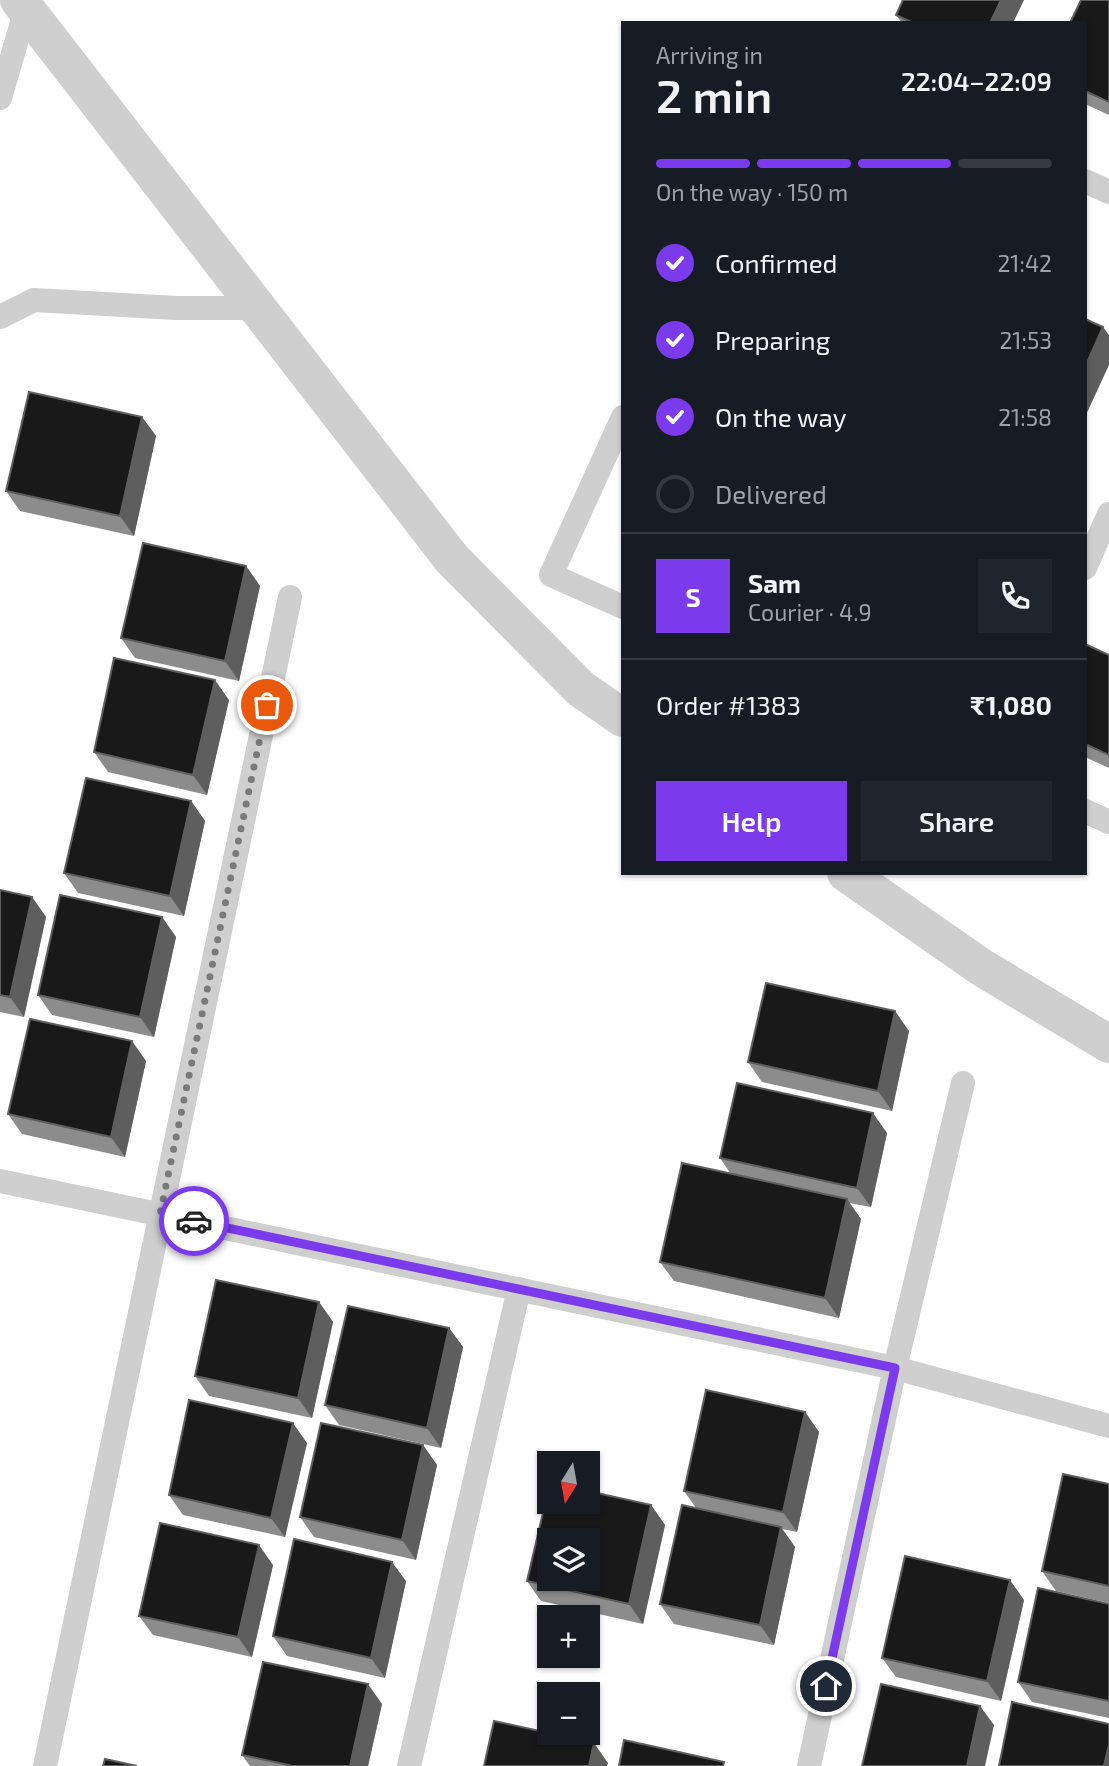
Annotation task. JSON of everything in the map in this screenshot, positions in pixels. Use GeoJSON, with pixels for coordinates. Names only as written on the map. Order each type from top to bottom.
{"type":"FeatureCollection","features":[{"type":"Feature","properties":{"kind":"street"},"geometry":{"type":"LineString","coordinates":[[23,5],[452,559],[581,689],[621,717]]}},
{"type":"Feature","properties":{"kind":"street"},"geometry":{"type":"LineString","coordinates":[[849,875],[981,967],[1109,1044]]}},
{"type":"Feature","properties":{"kind":"lane"},"geometry":{"type":"LineString","coordinates":[[0,99],[23,5]]}},
{"type":"Feature","properties":{"kind":"lane"},"geometry":{"type":"LineString","coordinates":[[1087,182],[1109,192]]}},
{"type":"Feature","properties":{"kind":"lane"},"geometry":{"type":"LineString","coordinates":[[0,317],[34,300],[176,308],[258,308]]}},
{"type":"Feature","properties":{"kind":"lane"},"geometry":{"type":"LineString","coordinates":[[621,422],[551,575],[621,606]]}},
{"type":"Feature","properties":{"kind":"lane"},"geometry":{"type":"LineString","coordinates":[[1087,564],[1109,514]]}},
{"type":"Feature","properties":{"kind":"lane"},"geometry":{"type":"LineString","coordinates":[[45,1766],[290,597]]}},
{"type":"Feature","properties":{"kind":"lane"},"geometry":{"type":"LineString","coordinates":[[1087,812],[1109,822]]}},
{"type":"Feature","properties":{"kind":"lane"},"geometry":{"type":"LineString","coordinates":[[809,1766],[895,1368],[963,1083]]}},
{"type":"Feature","properties":{"kind":"lane"},"geometry":{"type":"LineString","coordinates":[[0,1181],[895,1368],[1109,1426]]}},
{"type":"Feature","properties":{"kind":"lane"},"geometry":{"type":"LineString","coordinates":[[409,1766],[519,1289]]}},
{"type":"Feature","properties":{"kind":"building"},"geometry":{"type":"Polygon","coordinates":[[[903,0],[1001,0],[991,21],[909,21],[896,15],[903,0]]]}},
{"type":"Feature","properties":{"kind":"building"},"geometry":{"type":"Polygon","coordinates":[[[1081,0],[1109,0],[1109,102],[1087,92],[1087,21],[1071,21],[1081,0]]]}},
{"type":"Feature","properties":{"kind":"building"},"geometry":{"type":"Polygon","coordinates":[[[1087,320],[1103,327],[1087,363],[1087,320]]]}},
{"type":"Feature","properties":{"kind":"building"},"geometry":{"type":"Polygon","coordinates":[[[29,392],[142,417],[120,516],[6,491],[29,392]]]}},
{"type":"Feature","properties":{"kind":"building"},"geometry":{"type":"Polygon","coordinates":[[[143,543],[246,566],[225,661],[121,638],[143,543]]]}},
{"type":"Feature","properties":{"kind":"building"},"geometry":{"type":"Polygon","coordinates":[[[1087,645],[1109,655],[1109,755],[1087,745],[1087,645]]]}},
{"type":"Feature","properties":{"kind":"building"},"geometry":{"type":"Polygon","coordinates":[[[114,658],[215,680],[193,775],[94,752],[114,658]]]}},
{"type":"Feature","properties":{"kind":"building"},"geometry":{"type":"Polygon","coordinates":[[[86,778],[191,801],[170,896],[64,873],[86,778]]]}},
{"type":"Feature","properties":{"kind":"building"},"geometry":{"type":"Polygon","coordinates":[[[0,890],[32,897],[10,997],[0,995],[0,890]]]}},
{"type":"Feature","properties":{"kind":"building"},"geometry":{"type":"Polygon","coordinates":[[[60,895],[162,917],[140,1017],[38,995],[60,895]]]}},
{"type":"Feature","properties":{"kind":"building"},"geometry":{"type":"Polygon","coordinates":[[[766,983],[895,1011],[878,1091],[748,1062],[766,983]]]}},
{"type":"Feature","properties":{"kind":"building"},"geometry":{"type":"Polygon","coordinates":[[[30,1019],[132,1041],[111,1137],[8,1114],[30,1019]]]}},
{"type":"Feature","properties":{"kind":"building"},"geometry":{"type":"Polygon","coordinates":[[[737,1083],[873,1113],[857,1188],[720,1158],[737,1083]]]}},
{"type":"Feature","properties":{"kind":"building"},"geometry":{"type":"Polygon","coordinates":[[[682,1163],[847,1199],[825,1298],[660,1262],[682,1163]]]}},
{"type":"Feature","properties":{"kind":"building"},"geometry":{"type":"Polygon","coordinates":[[[216,1280],[319,1302],[298,1398],[195,1376],[216,1280]]]}},
{"type":"Feature","properties":{"kind":"building"},"geometry":{"type":"Polygon","coordinates":[[[348,1306],[449,1328],[427,1428],[325,1405],[348,1306]]]}},
{"type":"Feature","properties":{"kind":"building"},"geometry":{"type":"Polygon","coordinates":[[[706,1390],[805,1412],[783,1512],[684,1491],[706,1390]]]}},
{"type":"Feature","properties":{"kind":"building"},"geometry":{"type":"Polygon","coordinates":[[[189,1400],[293,1423],[271,1518],[169,1495],[189,1400]]]}},
{"type":"Feature","properties":{"kind":"building"},"geometry":{"type":"Polygon","coordinates":[[[321,1423],[423,1445],[402,1540],[300,1517],[321,1423]]]}},
{"type":"Feature","properties":{"kind":"building"},"geometry":{"type":"Polygon","coordinates":[[[1063,1474],[1109,1484],[1109,1586],[1042,1571],[1063,1474]]]}},
{"type":"Feature","properties":{"kind":"building"},"geometry":{"type":"Polygon","coordinates":[[[600,1494],[651,1505],[629,1604],[571,1591],[600,1591],[600,1528],[539,1528],[543,1514],[600,1514],[600,1494]]]}},
{"type":"Feature","properties":{"kind":"building"},"geometry":{"type":"Polygon","coordinates":[[[682,1505],[781,1527],[760,1625],[660,1604],[682,1505]]]}},
{"type":"Feature","properties":{"kind":"building"},"geometry":{"type":"Polygon","coordinates":[[[160,1523],[259,1545],[238,1637],[139,1616],[160,1523]]]}},
{"type":"Feature","properties":{"kind":"building"},"geometry":{"type":"Polygon","coordinates":[[[537,1538],[537,1583],[527,1581],[537,1538]]]}},
{"type":"Feature","properties":{"kind":"building"},"geometry":{"type":"Polygon","coordinates":[[[294,1539],[392,1562],[371,1658],[273,1636],[294,1539]]]}},
{"type":"Feature","properties":{"kind":"building"},"geometry":{"type":"Polygon","coordinates":[[[905,1556],[1010,1580],[987,1681],[882,1658],[905,1556]]]}},
{"type":"Feature","properties":{"kind":"building"},"geometry":{"type":"Polygon","coordinates":[[[1038,1588],[1109,1604],[1109,1701],[1018,1682],[1038,1588]]]}},
{"type":"Feature","properties":{"kind":"building"},"geometry":{"type":"Polygon","coordinates":[[[263,1662],[368,1684],[350,1766],[293,1766],[242,1755],[263,1662]]]}},
{"type":"Feature","properties":{"kind":"building"},"geometry":{"type":"Polygon","coordinates":[[[881,1684],[980,1706],[967,1766],[862,1766],[881,1684]]]}},
{"type":"Feature","properties":{"kind":"building"},"geometry":{"type":"Polygon","coordinates":[[[1012,1702],[1109,1724],[1109,1745],[1104,1766],[999,1766],[1012,1702]]]}},
{"type":"Feature","properties":{"kind":"building"},"geometry":{"type":"Polygon","coordinates":[[[494,1721],[537,1730],[537,1745],[594,1745],[589,1766],[484,1766],[494,1721]]]}},
{"type":"Feature","properties":{"kind":"building"},"geometry":{"type":"Polygon","coordinates":[[[624,1740],[724,1762],[723,1766],[619,1766],[624,1740]]]}},
{"type":"Feature","properties":{"kind":"building"},"geometry":{"type":"Polygon","coordinates":[[[105,1759],[137,1766],[103,1766],[105,1759]]]}},
{"type":"Feature","properties":{"kind":"way so far"},"geometry":{"type":"LineString","coordinates":[[194,1221],[160,1214],[267,705]]}},
{"type":"Feature","properties":{"kind":"route"},"geometry":{"type":"LineString","coordinates":[[194,1221],[895,1368],[826,1686]]}}]}
